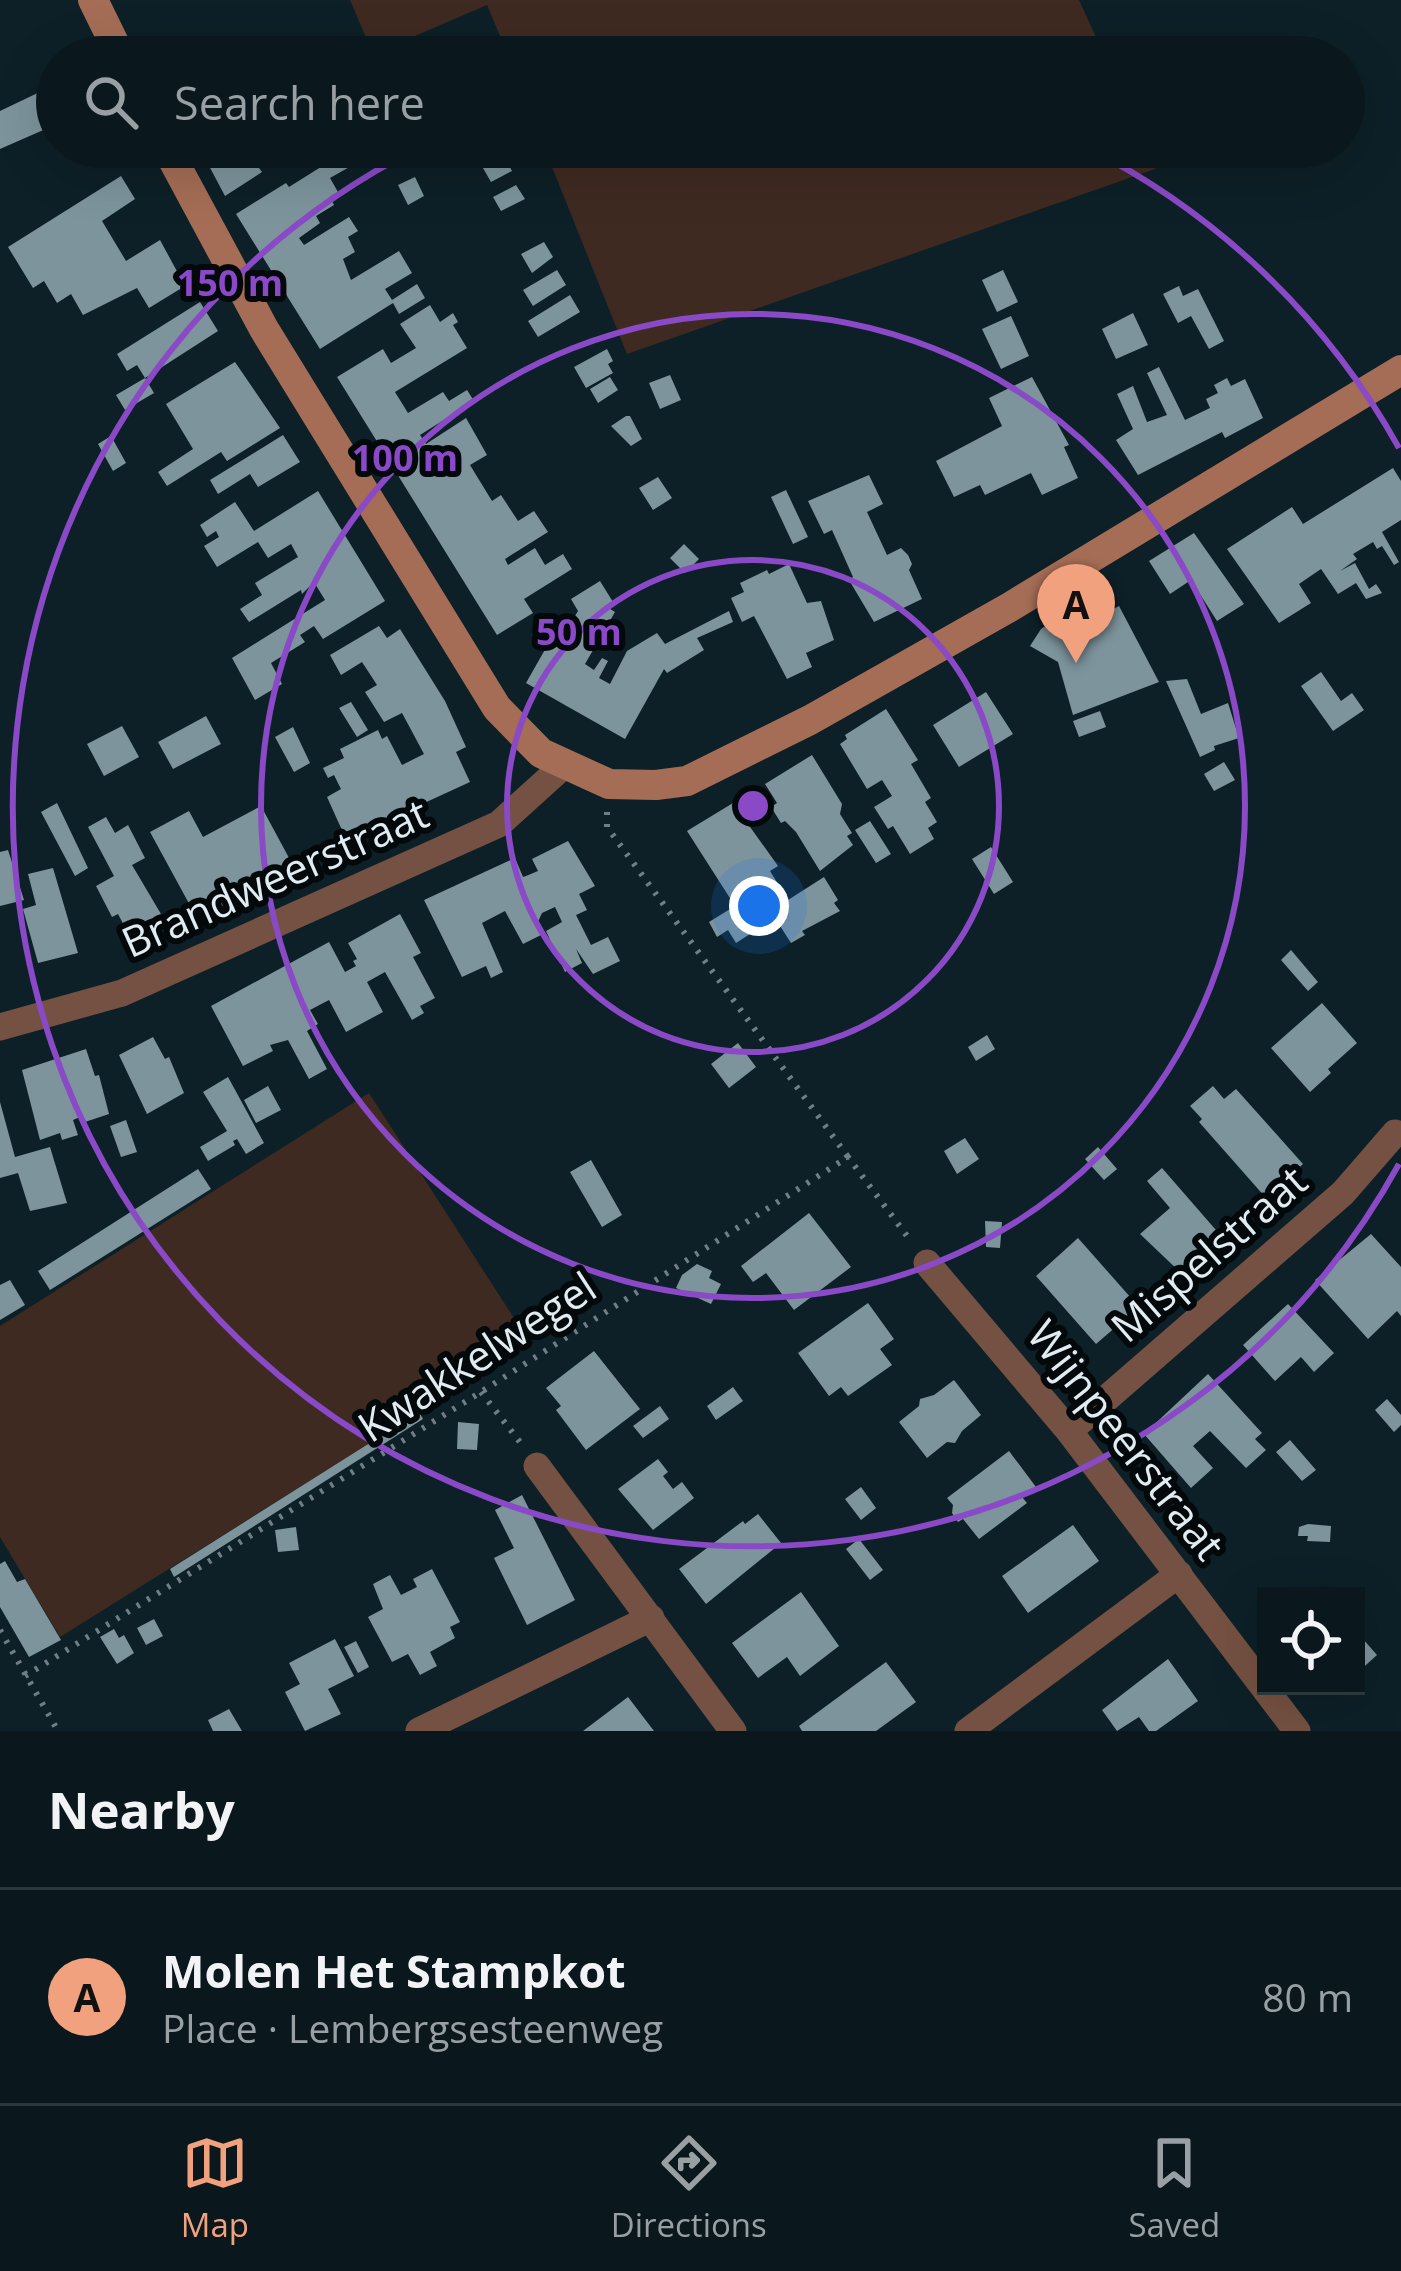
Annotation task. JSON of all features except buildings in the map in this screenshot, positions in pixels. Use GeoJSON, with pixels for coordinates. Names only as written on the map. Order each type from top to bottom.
{"type":"FeatureCollection","features":[{"type":"Feature","properties":{"kind":"street"},"geometry":{"type":"LineString","coordinates":[[93,0],[111,36]]}},
{"type":"Feature","properties":{"kind":"street"},"geometry":{"type":"LineString","coordinates":[[177,168],[264,329],[497,708],[541,753],[609,784],[687,781],[810,720],[1396,383]]}},
{"type":"Feature","properties":{"kind":"street","name":"Brandweerstraat"},"geometry":{"type":"LineString","coordinates":[[0,1027],[122,992],[499,824],[563,766]]}},
{"type":"Feature","properties":{"kind":"street","name":"Mispelstraat"},"geometry":{"type":"LineString","coordinates":[[1069,1431],[1343,1193],[1395,1133]]}},
{"type":"Feature","properties":{"kind":"street","name":"Wijnpeerstraat"},"geometry":{"type":"LineString","coordinates":[[927,1262],[1069,1431],[1298,1731]]}},
{"type":"Feature","properties":{"kind":"street"},"geometry":{"type":"LineString","coordinates":[[537,1466],[733,1731]]}},
{"type":"Feature","properties":{"kind":"street"},"geometry":{"type":"LineString","coordinates":[[968,1731],[1179,1574]]}},
{"type":"Feature","properties":{"kind":"street"},"geometry":{"type":"LineString","coordinates":[[419,1731],[652,1618]]}},
{"type":"Feature","properties":{"kind":"path"},"geometry":{"type":"LineString","coordinates":[[609,784],[607,826],[927,1262]]}},
{"type":"Feature","properties":{"kind":"path","name":"Kwakkelwegel"},"geometry":{"type":"LineString","coordinates":[[25,1676],[848,1157]]}},
{"type":"Feature","properties":{"kind":"path"},"geometry":{"type":"LineString","coordinates":[[481,1392],[537,1466]]}},
{"type":"Feature","properties":{"kind":"path"},"geometry":{"type":"LineString","coordinates":[[0,1630],[58,1731]]}},
{"type":"Feature","properties":{"kind":"shaded area"},"geometry":{"type":"Polygon","coordinates":[[[350,0],[1079,0],[1095,36],[500,36],[487,5],[415,36],[365,36],[350,0]]]}},
{"type":"Feature","properties":{"kind":"shaded area"},"geometry":{"type":"Polygon","coordinates":[[[552,168],[1155,169],[627,354],[552,168]]]}},
{"type":"Feature","properties":{"kind":"shaded area"},"geometry":{"type":"Polygon","coordinates":[[[369,1093],[530,1343],[60,1637],[0,1537],[0,1326],[369,1093]]]}},
{"type":"Feature","properties":{"kind":"place","name":"Molen Het Stampkot"},"geometry":{"type":"Point","coordinates":[1076,663]}}]}
